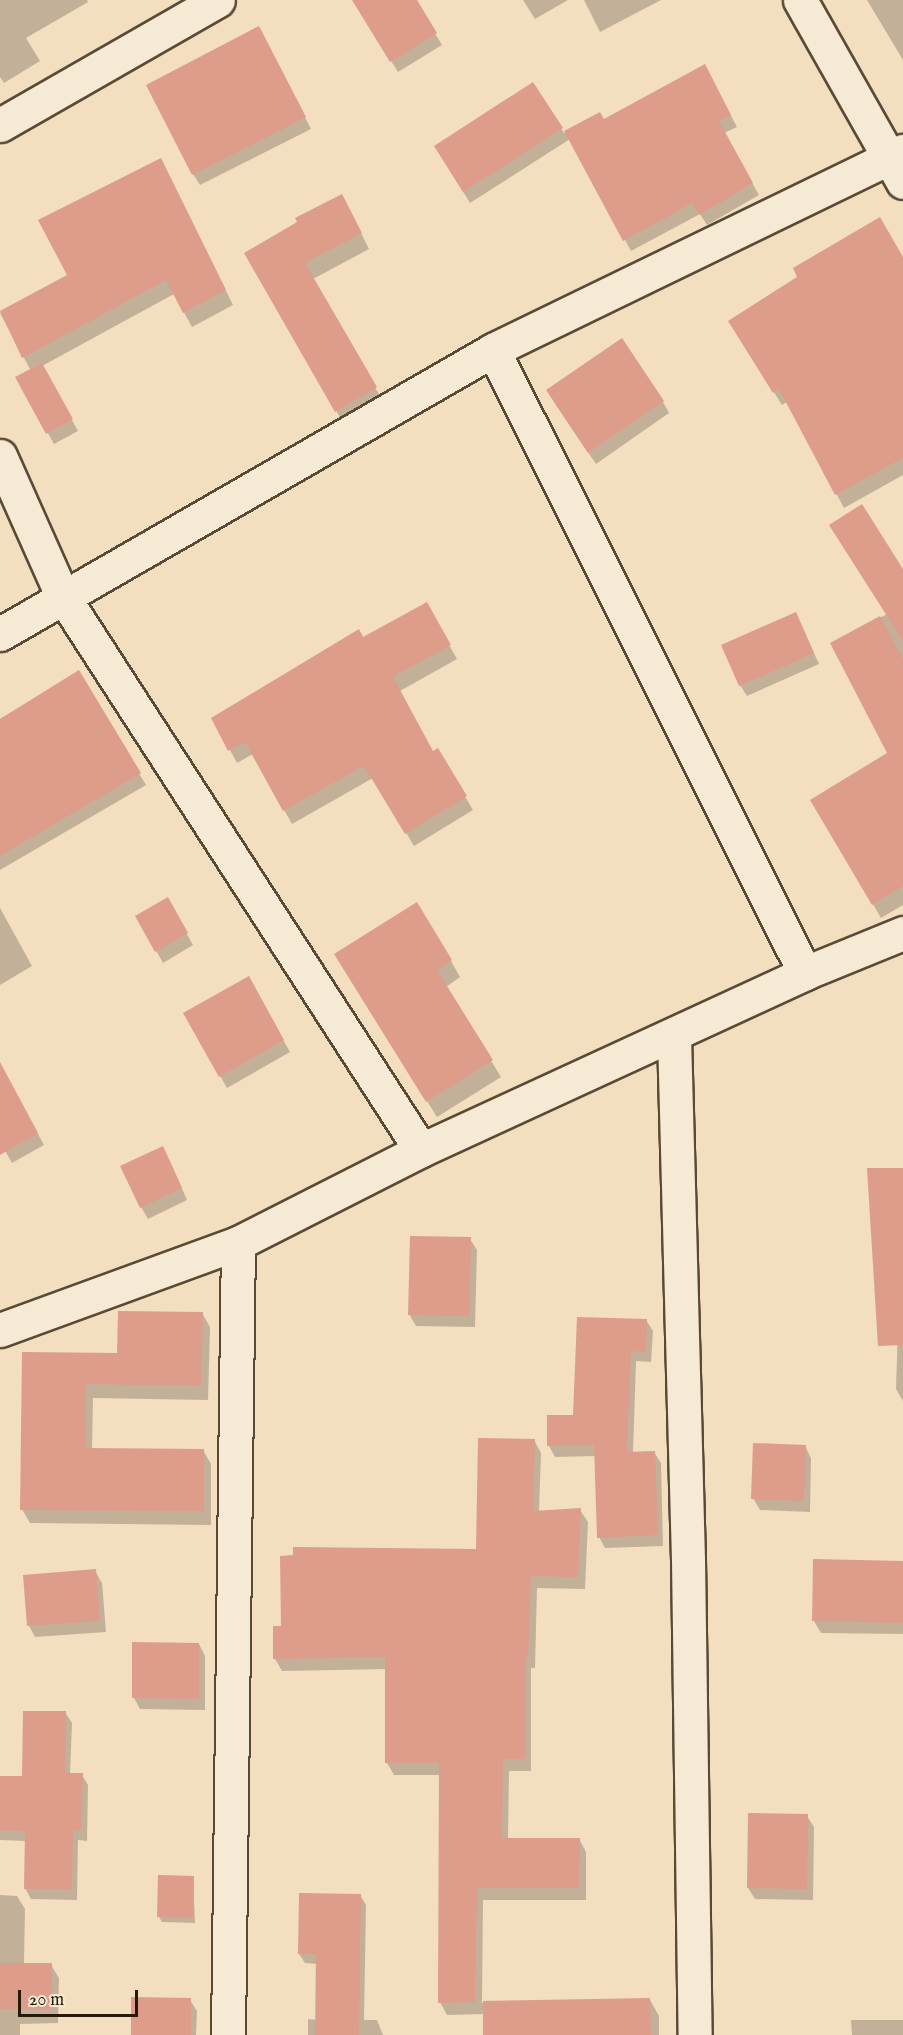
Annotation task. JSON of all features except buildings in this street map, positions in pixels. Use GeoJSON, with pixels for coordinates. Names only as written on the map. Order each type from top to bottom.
{"type":"FeatureCollection","features":[{"type":"Feature","properties":{"kind":"street"},"geometry":{"type":"LineString","coordinates":[[0,125],[218,0]]}},
{"type":"Feature","properties":{"kind":"street"},"geometry":{"type":"LineString","coordinates":[[0,634],[62,595],[493,350],[898,163],[801,0]]}},
{"type":"Feature","properties":{"kind":"street"},"geometry":{"type":"LineString","coordinates":[[493,350],[806,973]]}},
{"type":"Feature","properties":{"kind":"street"},"geometry":{"type":"LineString","coordinates":[[0,456],[62,595],[421,1150]]}},
{"type":"Feature","properties":{"kind":"street"},"geometry":{"type":"LineString","coordinates":[[0,1330],[238,1243],[421,1150],[674,1036],[806,973],[903,933]]}},
{"type":"Feature","properties":{"kind":"street"},"geometry":{"type":"LineString","coordinates":[[674,1036],[688,1559],[695,2035]]}},
{"type":"Feature","properties":{"kind":"street"},"geometry":{"type":"LineString","coordinates":[[228,2035],[238,1243]]}}]}
